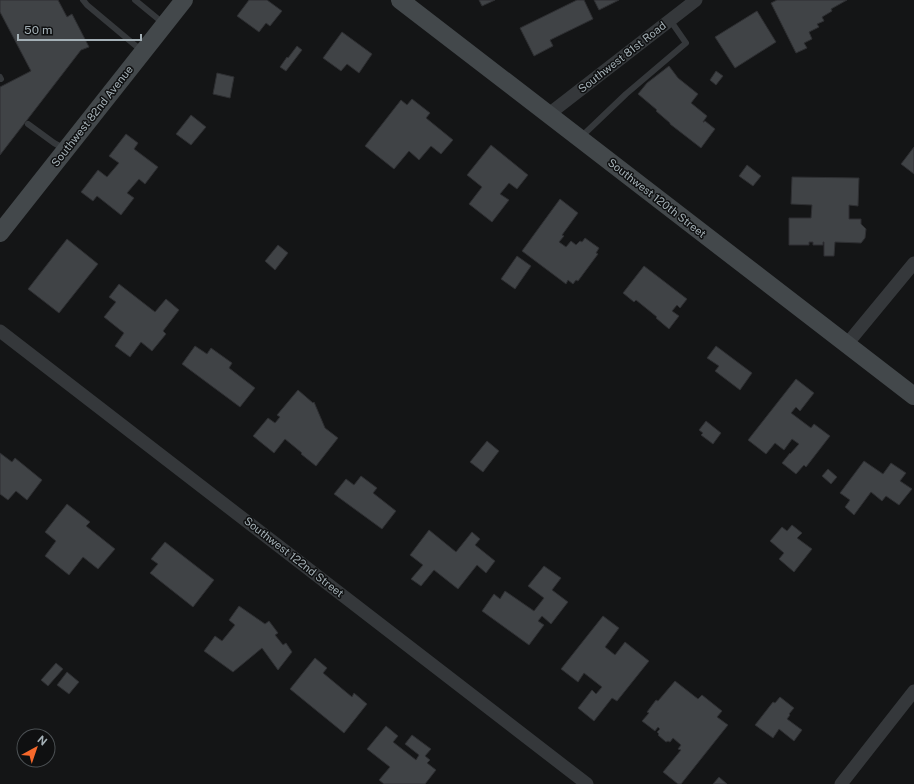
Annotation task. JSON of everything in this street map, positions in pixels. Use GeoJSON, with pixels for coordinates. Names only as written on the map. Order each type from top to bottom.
{"type":"FeatureCollection","features":[{"type":"Feature","properties":{"kind":"street","name":"Southwest 82nd Avenue"},"geometry":{"type":"LineString","coordinates":[[0,233],[184,0]]}},
{"type":"Feature","properties":{"kind":"street","name":"Southwest 120th Street"},"geometry":{"type":"LineString","coordinates":[[401,0],[914,396]]}},
{"type":"Feature","properties":{"kind":"street","name":"Southwest 81st Road"},"geometry":{"type":"LineString","coordinates":[[549,114],[696,0]]}},
{"type":"Feature","properties":{"kind":"street"},"geometry":{"type":"LineString","coordinates":[[847,344],[914,263]]}},
{"type":"Feature","properties":{"kind":"street","name":"Southwest 122nd Street"},"geometry":{"type":"LineString","coordinates":[[0,331],[587,784]]}},
{"type":"Feature","properties":{"kind":"street"},"geometry":{"type":"LineString","coordinates":[[841,784],[914,691]]}},
{"type":"Feature","properties":{"kind":"lane"},"geometry":{"type":"LineString","coordinates":[[83,0],[143,52]]}},
{"type":"Feature","properties":{"kind":"lane"},"geometry":{"type":"LineString","coordinates":[[135,0],[165,24]]}},
{"type":"Feature","properties":{"kind":"lane"},"geometry":{"type":"LineString","coordinates":[[579,138],[626,94],[686,43],[670,20]]}},
{"type":"Feature","properties":{"kind":"lane"},"geometry":{"type":"LineString","coordinates":[[28,124],[54,143],[66,149]]}},
{"type":"Feature","properties":{"kind":"building"},"geometry":{"type":"Polygon","coordinates":[[[0,0],[58,0],[67,17],[72,14],[89,47],[81,50],[0,155],[0,87],[31,71],[0,12],[0,0]]]}},
{"type":"Feature","properties":{"kind":"building"},"geometry":{"type":"Polygon","coordinates":[[[249,0],[267,0],[282,11],[270,26],[266,23],[259,32],[237,16],[249,0]]]}},
{"type":"Feature","properties":{"kind":"building"},"geometry":{"type":"Polygon","coordinates":[[[479,0],[495,0],[482,6],[479,0]]]}},
{"type":"Feature","properties":{"kind":"building"},"geometry":{"type":"Polygon","coordinates":[[[577,0],[584,0],[593,19],[550,40],[553,46],[534,56],[520,28],[577,0]]]}},
{"type":"Feature","properties":{"kind":"building"},"geometry":{"type":"Polygon","coordinates":[[[594,0],[619,0],[599,10],[594,0]]]}},
{"type":"Feature","properties":{"kind":"building"},"geometry":{"type":"Polygon","coordinates":[[[777,0],[847,0],[831,9],[832,11],[822,17],[824,21],[817,24],[819,27],[809,32],[812,39],[804,43],[807,48],[796,53],[771,3],[777,0]]]}},
{"type":"Feature","properties":{"kind":"building"},"geometry":{"type":"Polygon","coordinates":[[[757,11],[776,42],[735,68],[715,37],[757,11]]]}},
{"type":"Feature","properties":{"kind":"building"},"geometry":{"type":"Polygon","coordinates":[[[342,32],[372,54],[359,73],[347,64],[341,71],[323,58],[342,32]]]}},
{"type":"Feature","properties":{"kind":"building"},"geometry":{"type":"Polygon","coordinates":[[[297,46],[302,50],[286,71],[280,67],[297,46]]]}},
{"type":"Feature","properties":{"kind":"building"},"geometry":{"type":"Polygon","coordinates":[[[669,66],[678,78],[698,94],[691,103],[707,116],[703,122],[705,121],[715,129],[701,148],[670,124],[656,111],[657,110],[638,94],[647,83],[669,66]]]}},
{"type":"Feature","properties":{"kind":"building"},"geometry":{"type":"Polygon","coordinates":[[[716,71],[723,76],[716,85],[710,80],[716,71]]]}},
{"type":"Feature","properties":{"kind":"building"},"geometry":{"type":"Polygon","coordinates":[[[217,73],[234,77],[230,98],[213,94],[217,73]]]}},
{"type":"Feature","properties":{"kind":"building"},"geometry":{"type":"Polygon","coordinates":[[[412,99],[430,113],[426,118],[453,140],[441,154],[431,146],[419,160],[409,151],[394,169],[365,146],[401,100],[407,105],[412,99]]]}},
{"type":"Feature","properties":{"kind":"building"},"geometry":{"type":"Polygon","coordinates":[[[191,115],[206,127],[191,145],[176,134],[191,115]]]}},
{"type":"Feature","properties":{"kind":"building"},"geometry":{"type":"Polygon","coordinates":[[[126,134],[138,143],[134,149],[158,167],[145,184],[139,179],[127,193],[134,198],[121,215],[97,196],[93,201],[81,192],[98,170],[107,177],[119,163],[109,156],[126,134]]]}},
{"type":"Feature","properties":{"kind":"building"},"geometry":{"type":"Polygon","coordinates":[[[491,145],[528,175],[517,189],[509,183],[500,194],[509,200],[492,222],[469,204],[482,187],[467,175],[491,145]]]}},
{"type":"Feature","properties":{"kind":"building"},"geometry":{"type":"Polygon","coordinates":[[[914,147],[914,174],[901,164],[914,147]]]}},
{"type":"Feature","properties":{"kind":"building"},"geometry":{"type":"Polygon","coordinates":[[[747,165],[761,176],[753,186],[739,176],[747,165]]]}},
{"type":"Feature","properties":{"kind":"building"},"geometry":{"type":"Polygon","coordinates":[[[792,177],[859,178],[858,206],[849,205],[849,219],[861,219],[861,224],[866,229],[865,238],[861,243],[835,242],[834,256],[824,256],[824,242],[823,245],[813,245],[813,242],[809,242],[809,245],[789,245],[789,218],[811,218],[812,205],[791,204],[792,177]]]}},
{"type":"Feature","properties":{"kind":"building"},"geometry":{"type":"Polygon","coordinates":[[[560,199],[578,213],[562,235],[564,236],[559,242],[566,247],[571,241],[576,245],[580,241],[582,242],[585,238],[599,248],[596,253],[598,254],[578,281],[576,280],[573,284],[568,280],[566,284],[522,251],[560,199]]]}},
{"type":"Feature","properties":{"kind":"building"},"geometry":{"type":"Polygon","coordinates":[[[67,239],[98,264],[59,313],[28,289],[67,239]]]}},
{"type":"Feature","properties":{"kind":"building"},"geometry":{"type":"Polygon","coordinates":[[[278,245],[288,253],[275,270],[265,261],[278,245]]]}},
{"type":"Feature","properties":{"kind":"building"},"geometry":{"type":"Polygon","coordinates":[[[517,256],[531,266],[515,289],[501,279],[517,256]]]}},
{"type":"Feature","properties":{"kind":"building"},"geometry":{"type":"Polygon","coordinates":[[[644,266],[687,299],[680,308],[677,305],[672,311],[679,316],[669,329],[636,300],[634,302],[623,293],[644,266]]]}},
{"type":"Feature","properties":{"kind":"building"},"geometry":{"type":"Polygon","coordinates":[[[119,284],[155,312],[166,299],[179,310],[163,331],[166,334],[152,351],[141,342],[130,357],[115,346],[124,333],[104,317],[116,302],[109,297],[119,284]]]}},
{"type":"Feature","properties":{"kind":"building"},"geometry":{"type":"Polygon","coordinates":[[[195,346],[207,354],[211,348],[232,363],[229,368],[255,388],[240,407],[182,364],[195,346]]]}},
{"type":"Feature","properties":{"kind":"building"},"geometry":{"type":"Polygon","coordinates":[[[716,346],[752,373],[740,390],[715,371],[719,366],[707,358],[716,346]]]}},
{"type":"Feature","properties":{"kind":"building"},"geometry":{"type":"Polygon","coordinates":[[[796,379],[814,393],[800,411],[796,407],[791,413],[811,428],[814,424],[830,436],[806,467],[804,465],[796,474],[782,463],[799,444],[792,439],[784,450],[775,443],[766,454],[748,440],[796,379]]]}},
{"type":"Feature","properties":{"kind":"building"},"geometry":{"type":"Polygon","coordinates":[[[298,390],[313,403],[314,402],[325,428],[338,438],[316,466],[285,439],[274,453],[253,436],[268,418],[275,423],[280,417],[277,415],[298,390]]]}},
{"type":"Feature","properties":{"kind":"building"},"geometry":{"type":"Polygon","coordinates":[[[706,421],[721,433],[713,444],[701,435],[703,433],[699,430],[706,421]]]}},
{"type":"Feature","properties":{"kind":"building"},"geometry":{"type":"Polygon","coordinates":[[[487,441],[499,451],[483,472],[470,462],[487,441]]]}},
{"type":"Feature","properties":{"kind":"building"},"geometry":{"type":"Polygon","coordinates":[[[0,453],[12,462],[15,458],[42,480],[27,500],[16,491],[8,500],[0,494],[0,453]]]}},
{"type":"Feature","properties":{"kind":"building"},"geometry":{"type":"Polygon","coordinates":[[[864,461],[883,474],[891,463],[906,473],[900,481],[912,489],[899,505],[886,496],[882,501],[871,492],[854,515],[845,507],[850,500],[840,493],[864,461]]]}},
{"type":"Feature","properties":{"kind":"building"},"geometry":{"type":"Polygon","coordinates":[[[828,469],[837,477],[831,484],[822,476],[828,469]]]}},
{"type":"Feature","properties":{"kind":"building"},"geometry":{"type":"Polygon","coordinates":[[[361,476],[377,488],[373,493],[396,511],[382,529],[334,494],[346,479],[354,485],[361,476]]]}},
{"type":"Feature","properties":{"kind":"building"},"geometry":{"type":"Polygon","coordinates":[[[67,504],[90,522],[86,526],[115,549],[98,569],[83,557],[69,575],[45,556],[56,541],[45,532],[67,504]]]}},
{"type":"Feature","properties":{"kind":"building"},"geometry":{"type":"Polygon","coordinates":[[[792,525],[802,533],[797,538],[812,549],[794,572],[779,559],[784,553],[770,541],[782,527],[787,531],[792,525]]]}},
{"type":"Feature","properties":{"kind":"building"},"geometry":{"type":"Polygon","coordinates":[[[429,530],[456,552],[472,532],[480,539],[475,545],[495,561],[486,573],[477,565],[458,589],[434,570],[421,586],[411,579],[423,565],[410,555],[429,530]]]}},
{"type":"Feature","properties":{"kind":"building"},"geometry":{"type":"Polygon","coordinates":[[[165,542],[214,580],[193,607],[150,573],[158,564],[151,559],[165,542]]]}},
{"type":"Feature","properties":{"kind":"building"},"geometry":{"type":"Polygon","coordinates":[[[544,566],[561,578],[552,590],[568,602],[551,624],[542,616],[538,621],[544,625],[529,645],[482,611],[494,594],[500,599],[505,591],[534,611],[544,598],[528,586],[544,566]]]}},
{"type":"Feature","properties":{"kind":"building"},"geometry":{"type":"Polygon","coordinates":[[[239,606],[265,624],[269,621],[278,633],[275,635],[283,645],[286,643],[292,652],[278,670],[262,648],[233,672],[204,651],[215,636],[222,641],[235,625],[229,620],[239,606]]]}},
{"type":"Feature","properties":{"kind":"building"},"geometry":{"type":"Polygon","coordinates":[[[603,616],[619,628],[605,647],[615,655],[625,642],[649,661],[617,701],[612,698],[594,721],[578,708],[592,690],[596,694],[602,687],[584,673],[578,682],[561,669],[603,616]]]}},
{"type":"Feature","properties":{"kind":"building"},"geometry":{"type":"Polygon","coordinates":[[[315,658],[327,668],[323,673],[352,697],[354,693],[367,704],[344,733],[290,689],[315,658]]]}},
{"type":"Feature","properties":{"kind":"building"},"geometry":{"type":"Polygon","coordinates":[[[56,663],[63,669],[48,686],[41,680],[56,663]]]}},
{"type":"Feature","properties":{"kind":"building"},"geometry":{"type":"Polygon","coordinates":[[[67,672],[79,682],[69,694],[57,685],[67,672]]]}},
{"type":"Feature","properties":{"kind":"building"},"geometry":{"type":"Polygon","coordinates":[[[675,681],[698,699],[702,695],[722,711],[717,717],[728,725],[681,784],[678,784],[663,772],[681,750],[678,749],[681,745],[673,738],[670,742],[666,742],[658,735],[659,734],[657,732],[660,729],[658,727],[655,731],[642,721],[649,713],[647,712],[656,700],[658,701],[675,681]]]}},
{"type":"Feature","properties":{"kind":"building"},"geometry":{"type":"Polygon","coordinates":[[[780,697],[794,708],[787,719],[802,730],[794,741],[779,729],[773,738],[755,725],[773,702],[775,703],[780,697]]]}},
{"type":"Feature","properties":{"kind":"building"},"geometry":{"type":"Polygon","coordinates":[[[386,726],[398,736],[393,742],[416,760],[419,755],[405,744],[412,735],[431,749],[425,756],[430,760],[427,763],[436,770],[425,784],[384,784],[379,780],[390,767],[367,749],[386,726]]]}},
{"type":"Feature","properties":{"kind":"building"},"geometry":{"type":"Polygon","coordinates":[[[719,777],[727,784],[713,784],[719,777]]]}}]}
